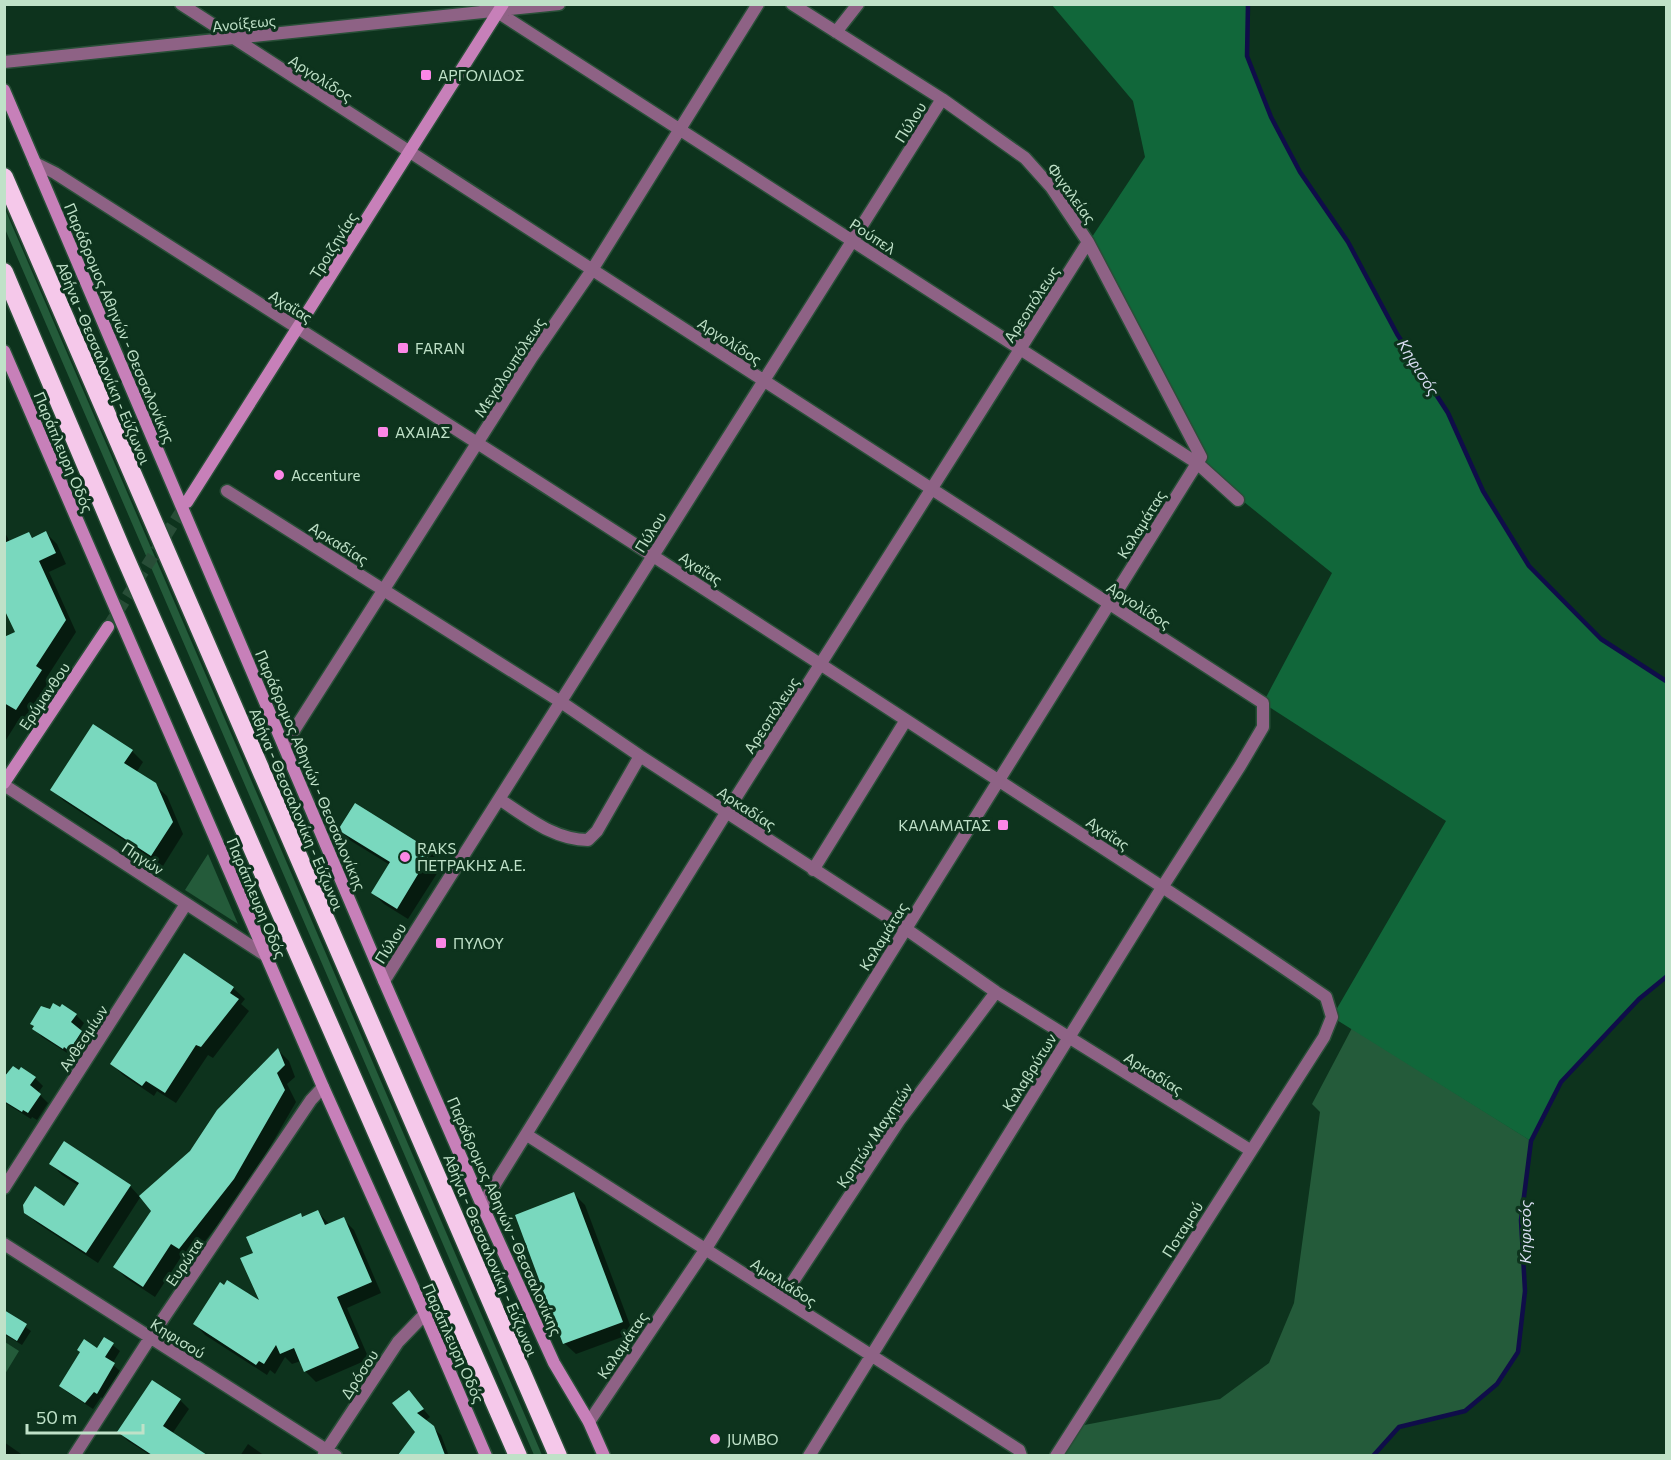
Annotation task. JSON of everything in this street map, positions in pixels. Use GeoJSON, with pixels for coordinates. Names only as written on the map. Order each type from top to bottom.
{"type":"FeatureCollection","features":[{"type":"Feature","properties":{"kind":"highway","name":"Αθήνα - Θεσσαλονίκη - Εύζωνοι"},"geometry":{"type":"LineString","coordinates":[[4,177],[558,1455]]}},
{"type":"Feature","properties":{"kind":"highway"},"geometry":{"type":"LineString","coordinates":[[4,272],[121,548],[518,1455]]}},
{"type":"Feature","properties":{"kind":"main road","name":"Τροιζηνίας"},"geometry":{"type":"LineString","coordinates":[[187,501],[500,8]]}},
{"type":"Feature","properties":{"kind":"main road","name":"Παράδρομος Αθηνών - Θεσσαλονίκης"},"geometry":{"type":"LineString","coordinates":[[4,90],[384,981],[482,1205],[554,1363],[589,1422],[604,1455]]}},
{"type":"Feature","properties":{"kind":"main road","name":"Παράπλευρη Οδός"},"geometry":{"type":"LineString","coordinates":[[4,351],[322,1088],[425,1314],[486,1455]]}},
{"type":"Feature","properties":{"kind":"main road","name":"Ερύμανθου"},"geometry":{"type":"LineString","coordinates":[[4,784],[108,627]]}},
{"type":"Feature","properties":{"kind":"street","name":"Αργολίδος"},"geometry":{"type":"LineString","coordinates":[[181,4],[1263,703]]}},
{"type":"Feature","properties":{"kind":"street","name":"Ρούπελ"},"geometry":{"type":"LineString","coordinates":[[485,4],[500,8],[679,130],[1197,462],[1238,500]]}},
{"type":"Feature","properties":{"kind":"street","name":"Ανοίξεως"},"geometry":{"type":"LineString","coordinates":[[4,62],[233,39],[500,8],[559,4]]}},
{"type":"Feature","properties":{"kind":"street","name":"Μεγαλουπόλεως"},"geometry":{"type":"LineString","coordinates":[[284,746],[476,444],[592,270],[758,4]]}},
{"type":"Feature","properties":{"kind":"street","name":"Φιγαλείας"},"geometry":{"type":"LineString","coordinates":[[792,4],[942,99],[1025,158],[1040,172],[1088,242],[1201,457],[1197,462]]}},
{"type":"Feature","properties":{"kind":"street"},"geometry":{"type":"LineString","coordinates":[[836,32],[858,4]]}},
{"type":"Feature","properties":{"kind":"street","name":"Πύλου"},"geometry":{"type":"LineString","coordinates":[[384,981],[942,99]]}},
{"type":"Feature","properties":{"kind":"street","name":"Αχαΐας"},"geometry":{"type":"LineString","coordinates":[[35,163],[55,173],[476,444],[654,555],[1163,886],[1326,997],[1332,1017]]}},
{"type":"Feature","properties":{"kind":"street","name":"Αρεοπόλεως"},"geometry":{"type":"LineString","coordinates":[[482,1205],[726,813],[1088,242]]}},
{"type":"Feature","properties":{"kind":"street","name":"Καλαμάτας"},"geometry":{"type":"LineString","coordinates":[[589,1422],[705,1250],[1197,462]]}},
{"type":"Feature","properties":{"kind":"street","name":"Αρκαδίας"},"geometry":{"type":"LineString","coordinates":[[227,491],[561,702],[726,813],[906,929],[996,992],[1250,1150]]}},
{"type":"Feature","properties":{"kind":"street","name":"Καλαβρύτων"},"geometry":{"type":"LineString","coordinates":[[809,1455],[1263,727],[1263,703]]}},
{"type":"Feature","properties":{"kind":"street"},"geometry":{"type":"LineString","coordinates":[[813,870],[906,720]]}},
{"type":"Feature","properties":{"kind":"street"},"geometry":{"type":"LineString","coordinates":[[499,799],[549,832],[588,840],[597,831],[640,756]]}},
{"type":"Feature","properties":{"kind":"street","name":"Πηγών"},"geometry":{"type":"LineString","coordinates":[[4,784],[265,955]]}},
{"type":"Feature","properties":{"kind":"street","name":"Ανθεσμίων"},"geometry":{"type":"LineString","coordinates":[[4,1188],[186,904]]}},
{"type":"Feature","properties":{"kind":"street","name":"Κρητών Μαχητών"},"geometry":{"type":"LineString","coordinates":[[782,1298],[899,1121],[996,992]]}},
{"type":"Feature","properties":{"kind":"street","name":"Ποταμού"},"geometry":{"type":"LineString","coordinates":[[1056,1455],[1324,1037],[1332,1017]]}},
{"type":"Feature","properties":{"kind":"street","name":"Ευρώτα"},"geometry":{"type":"LineString","coordinates":[[74,1455],[150,1338],[311,1100],[322,1088]]}},
{"type":"Feature","properties":{"kind":"street","name":"Αμαλιάδος"},"geometry":{"type":"LineString","coordinates":[[527,1135],[1019,1450],[1021,1455]]}},
{"type":"Feature","properties":{"kind":"street","name":"Κηφισού"},"geometry":{"type":"LineString","coordinates":[[4,1244],[329,1453]]}},
{"type":"Feature","properties":{"kind":"street","name":"Δρόσου"},"geometry":{"type":"LineString","coordinates":[[329,1453],[398,1342],[425,1314]]}},
{"type":"Feature","properties":{"kind":"green space"},"geometry":{"type":"Polygon","coordinates":[[[1052,5],[1248,5],[1247,56],[1271,117],[1300,172],[1348,242],[1397,334],[1448,413],[1483,491],[1529,566],[1601,639],[1666,681],[1666,977],[1639,999],[1561,1082],[1531,1141],[1332,1017],[1446,821],[1263,703],[1332,573],[1197,464],[1092,237],[1145,157],[1133,101],[1052,5]]]}},
{"type":"Feature","properties":{"kind":"green space"},"geometry":{"type":"Polygon","coordinates":[[[5,209],[542,1455],[534,1455],[5,229],[5,209]]]}},
{"type":"Feature","properties":{"kind":"green space"},"geometry":{"type":"Polygon","coordinates":[[[208,854],[238,924],[185,890],[208,854]]]}},
{"type":"Feature","properties":{"kind":"green space"},"geometry":{"type":"Polygon","coordinates":[[[1352,1028],[1531,1141],[1521,1220],[1525,1291],[1518,1352],[1497,1384],[1465,1411],[1399,1427],[1373,1455],[1056,1456],[1074,1427],[1220,1399],[1269,1363],[1294,1303],[1320,1112],[1312,1104],[1352,1028]]]}},
{"type":"Feature","properties":{"kind":"green space"},"geometry":{"type":"Polygon","coordinates":[[[5,1342],[19,1351],[5,1374],[5,1342]]]}},
{"type":"Feature","properties":{"kind":"building"},"geometry":{"type":"Polygon","coordinates":[[[46,531],[56,553],[39,561],[66,620],[36,666],[42,670],[16,710],[4,703],[4,637],[15,632],[4,609],[4,543],[29,532],[32,538],[46,531]]]}},
{"type":"Feature","properties":{"kind":"building"},"geometry":{"type":"Polygon","coordinates":[[[93,724],[133,750],[124,763],[156,783],[173,822],[151,856],[50,790],[93,724]]]}},
{"type":"Feature","properties":{"kind":"building","name":"RAKS ΠΕΤΡΑΚΗΣ Α.Ε."},"geometry":{"type":"Polygon","coordinates":[[[355,803],[432,851],[397,909],[371,893],[390,862],[338,830],[355,803]]]}},
{"type":"Feature","properties":{"kind":"building"},"geometry":{"type":"Polygon","coordinates":[[[184,953],[234,987],[230,993],[239,999],[201,1047],[196,1045],[165,1093],[146,1081],[142,1086],[110,1064],[184,953]]]}},
{"type":"Feature","properties":{"kind":"building"},"geometry":{"type":"Polygon","coordinates":[[[53,1003],[60,1007],[62,1004],[77,1014],[71,1022],[82,1031],[69,1051],[32,1029],[34,1026],[30,1024],[41,1006],[50,1009],[53,1003]]]}},
{"type":"Feature","properties":{"kind":"building"},"geometry":{"type":"Polygon","coordinates":[[[278,1048],[285,1065],[277,1073],[285,1090],[234,1179],[179,1249],[171,1244],[143,1287],[113,1267],[151,1211],[139,1196],[190,1151],[217,1110],[278,1048]]]}},
{"type":"Feature","properties":{"kind":"building"},"geometry":{"type":"Polygon","coordinates":[[[13,1066],[19,1070],[21,1067],[36,1077],[30,1085],[41,1094],[28,1113],[4,1101],[4,1077],[13,1066]]]}},
{"type":"Feature","properties":{"kind":"building"},"geometry":{"type":"Polygon","coordinates":[[[64,1141],[131,1185],[86,1253],[24,1213],[23,1205],[35,1186],[64,1206],[79,1183],[49,1164],[64,1141]]]}},
{"type":"Feature","properties":{"kind":"building"},"geometry":{"type":"Polygon","coordinates":[[[574,1192],[623,1322],[563,1344],[515,1215],[574,1192]]]}},
{"type":"Feature","properties":{"kind":"building"},"geometry":{"type":"Polygon","coordinates":[[[318,1210],[325,1225],[344,1217],[372,1282],[337,1297],[359,1348],[304,1372],[294,1348],[280,1354],[276,1345],[264,1364],[259,1361],[256,1365],[193,1324],[220,1282],[224,1285],[227,1280],[259,1300],[240,1258],[253,1253],[246,1237],[301,1213],[302,1217],[318,1210]]]}},
{"type":"Feature","properties":{"kind":"building"},"geometry":{"type":"Polygon","coordinates":[[[4,1310],[27,1324],[17,1341],[4,1333],[4,1310]]]}},
{"type":"Feature","properties":{"kind":"building"},"geometry":{"type":"Polygon","coordinates":[[[104,1337],[114,1343],[105,1357],[115,1363],[97,1394],[94,1392],[85,1403],[59,1386],[80,1352],[77,1350],[84,1339],[97,1348],[104,1337]]]}},
{"type":"Feature","properties":{"kind":"building"},"geometry":{"type":"Polygon","coordinates":[[[152,1380],[181,1399],[163,1426],[207,1455],[152,1455],[117,1432],[152,1380]]]}},
{"type":"Feature","properties":{"kind":"building"},"geometry":{"type":"Polygon","coordinates":[[[409,1390],[424,1409],[417,1413],[434,1426],[445,1455],[398,1455],[415,1432],[392,1403],[409,1390]]]}},
{"type":"Feature","properties":{"kind":"waterway","name":"Κηφισός"},"geometry":{"type":"LineString","coordinates":[[1248,4],[1247,56],[1271,117],[1300,172],[1348,242],[1397,334],[1448,413],[1483,491],[1529,566],[1601,639],[1666,681]]}},
{"type":"Feature","properties":{"kind":"waterway","name":"Κηφισός"},"geometry":{"type":"LineString","coordinates":[[1373,1456],[1399,1427],[1465,1411],[1497,1384],[1518,1352],[1525,1291],[1521,1220],[1531,1141],[1561,1082],[1639,999],[1666,977]]}},
{"type":"Feature","properties":{"kind":"tunnel"},"geometry":{"type":"LineString","coordinates":[[108,627],[187,502]]}},
{"type":"Feature","properties":{"kind":"place","name":"ΑΡΓΟΛΙΔΟΣ"},"geometry":{"type":"Point","coordinates":[426,75]}},
{"type":"Feature","properties":{"kind":"place","name":"FARAN"},"geometry":{"type":"Point","coordinates":[403,348]}},
{"type":"Feature","properties":{"kind":"place","name":"AXAΙΑΣ"},"geometry":{"type":"Point","coordinates":[383,432]}},
{"type":"Feature","properties":{"kind":"place","name":"Accenture"},"geometry":{"type":"Point","coordinates":[279,475]}},
{"type":"Feature","properties":{"kind":"place","name":"ΚΑΛΑΜΑΤΑΣ"},"geometry":{"type":"Point","coordinates":[1003,825]}},
{"type":"Feature","properties":{"kind":"place","name":"RAKS ΠΕΤΡΑΚΗΣ Α.Ε."},"geometry":{"type":"Point","coordinates":[405,857]}},
{"type":"Feature","properties":{"kind":"place","name":"ΠΥΛΟΥ"},"geometry":{"type":"Point","coordinates":[441,943]}},
{"type":"Feature","properties":{"kind":"place","name":"JUMBO"},"geometry":{"type":"Point","coordinates":[715,1439]}}]}
